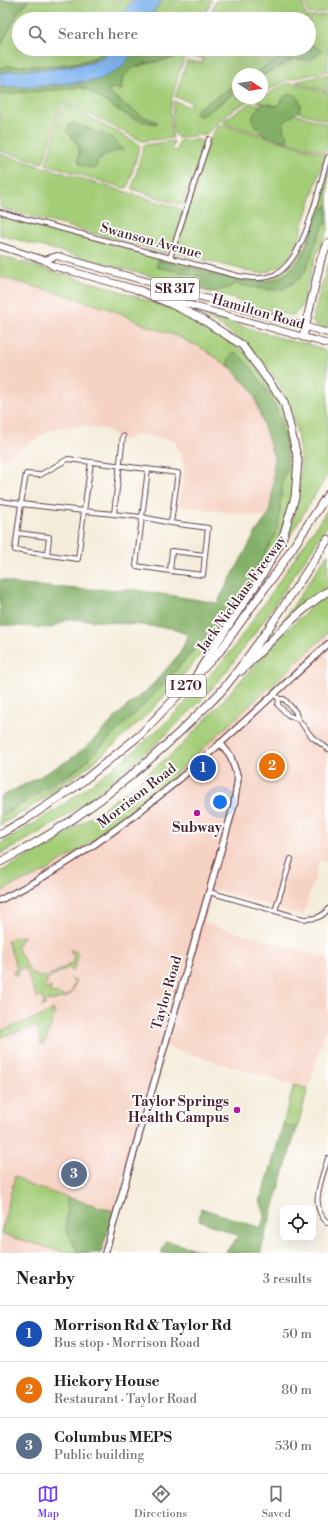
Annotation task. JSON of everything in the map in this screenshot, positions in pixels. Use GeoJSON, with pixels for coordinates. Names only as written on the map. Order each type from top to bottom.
{"type":"FeatureCollection","features":[{"type":"Feature","properties":{"kind":"highway"},"geometry":{"type":"LineString","coordinates":[[303,337],[321,259],[328,243]]}},
{"type":"Feature","properties":{"kind":"highway"},"geometry":{"type":"LineString","coordinates":[[138,290],[200,318],[242,345],[284,402],[298,460],[295,497],[282,540],[263,574],[216,644],[198,674]]}},
{"type":"Feature","properties":{"kind":"highway","name":"Jack Nicklaus Freeway"},"geometry":{"type":"LineString","coordinates":[[0,834],[25,820],[78,785],[140,734],[198,674],[220,651],[240,624],[328,494]]}},
{"type":"Feature","properties":{"kind":"highway","name":"I 270"},"geometry":{"type":"LineString","coordinates":[[0,862],[54,832],[119,785],[173,739],[223,689],[252,652],[328,539]]}},
{"type":"Feature","properties":{"kind":"highway"},"geometry":{"type":"LineString","coordinates":[[223,689],[294,618],[313,601],[328,591]]}},
{"type":"Feature","properties":{"kind":"main road","name":"Hamilton Road"},"geometry":{"type":"LineString","coordinates":[[0,246],[44,260],[53,266],[328,344]]}},
{"type":"Feature","properties":{"kind":"main road","name":"Hamilton Road"},"geometry":{"type":"LineString","coordinates":[[44,260],[57,256],[328,333]]}},
{"type":"Feature","properties":{"kind":"main road","name":"Morrison Road"},"geometry":{"type":"LineString","coordinates":[[0,900],[38,880],[72,859],[111,833],[161,794],[220,743],[328,644]]}},
{"type":"Feature","properties":{"kind":"main road","name":"Taylor Road"},"geometry":{"type":"LineString","coordinates":[[105,1253],[234,805],[238,778],[230,755],[220,743]]}},
{"type":"Feature","properties":{"kind":"street"},"geometry":{"type":"LineString","coordinates":[[170,258],[209,139]]}},
{"type":"Feature","properties":{"kind":"street","name":"Swanson Avenue"},"geometry":{"type":"LineString","coordinates":[[0,212],[238,276],[254,279],[264,278],[282,270],[292,260],[303,240],[328,158]]}},
{"type":"Feature","properties":{"kind":"street"},"geometry":{"type":"LineString","coordinates":[[114,514],[123,436]]}},
{"type":"Feature","properties":{"kind":"street"},"geometry":{"type":"LineString","coordinates":[[91,462],[78,559],[15,550],[26,474],[40,474],[68,459],[178,473],[171,523]]}},
{"type":"Feature","properties":{"kind":"street"},"geometry":{"type":"LineString","coordinates":[[0,501],[114,514],[142,518],[171,523],[208,528],[203,575],[136,566],[142,518],[148,469]]}},
{"type":"Feature","properties":{"kind":"street"},"geometry":{"type":"LineString","coordinates":[[18,533],[49,537],[47,554]]}},
{"type":"Feature","properties":{"kind":"street"},"geometry":{"type":"LineString","coordinates":[[170,571],[172,551],[205,555]]}},
{"type":"Feature","properties":{"kind":"street"},"geometry":{"type":"LineString","coordinates":[[274,693],[278,699],[278,705],[288,715],[298,719]]}},
{"type":"Feature","properties":{"kind":"street"},"geometry":{"type":"LineString","coordinates":[[278,699],[284,699],[295,711],[298,719],[312,737],[328,749]]}},
{"type":"Feature","properties":{"kind":"street"},"geometry":{"type":"LineString","coordinates":[[275,911],[291,859]]}},
{"type":"Feature","properties":{"kind":"street"},"geometry":{"type":"LineString","coordinates":[[208,892],[303,919],[315,919],[325,914],[328,909]]}},
{"type":"Feature","properties":{"kind":"street"},"geometry":{"type":"LineString","coordinates":[[328,1158],[319,1188],[317,1204],[322,1218],[328,1224]]}},
{"type":"Feature","properties":{"kind":"shaded area"},"geometry":{"type":"Polygon","coordinates":[[[0,277],[62,294],[118,312],[147,326],[177,336],[199,346],[231,368],[240,379],[248,385],[254,395],[274,458],[273,488],[269,514],[267,517],[179,506],[184,468],[175,441],[141,434],[126,440],[119,439],[106,429],[79,426],[60,427],[44,433],[7,458],[0,459],[0,277]]]}},
{"type":"Feature","properties":{"kind":"shaded area"},"geometry":{"type":"Polygon","coordinates":[[[328,633],[328,862],[320,860],[303,916],[214,889],[204,923],[328,958],[328,1022],[308,1089],[160,1045],[114,1211],[31,1186],[15,1176],[1,1234],[67,1253],[0,1253],[0,892],[19,882],[47,871],[82,848],[153,795],[328,633]]]}},
{"type":"Feature","properties":{"kind":"green space"},"geometry":{"type":"Polygon","coordinates":[[[0,0],[29,0],[18,12],[12,12],[12,24],[0,47],[0,0]]]}},
{"type":"Feature","properties":{"kind":"green space"},"geometry":{"type":"Polygon","coordinates":[[[29,0],[133,0],[124,12],[18,12],[29,0]]]}},
{"type":"Feature","properties":{"kind":"green space"},"geometry":{"type":"Polygon","coordinates":[[[163,0],[212,0],[206,12],[154,12],[163,0]]]}},
{"type":"Feature","properties":{"kind":"green space"},"geometry":{"type":"Polygon","coordinates":[[[216,0],[303,0],[305,12],[211,12],[216,0]]]}},
{"type":"Feature","properties":{"kind":"green space"},"geometry":{"type":"Polygon","coordinates":[[[305,0],[328,0],[328,11],[316,14],[316,12],[308,12],[305,0]]]}},
{"type":"Feature","properties":{"kind":"green space"},"geometry":{"type":"Polygon","coordinates":[[[328,14],[328,71],[288,80],[268,90],[268,73],[291,60],[304,56],[316,56],[316,52],[321,51],[316,48],[316,16],[328,14]]]}},
{"type":"Feature","properties":{"kind":"green space"},"geometry":{"type":"Polygon","coordinates":[[[12,24],[12,56],[97,56],[88,60],[60,65],[7,66],[0,68],[0,47],[12,24]]]}},
{"type":"Feature","properties":{"kind":"green space"},"geometry":{"type":"Polygon","coordinates":[[[316,47],[322,51],[317,56],[312,59],[299,59],[290,61],[268,73],[268,68],[263,68],[285,56],[316,56],[316,47]]]}},
{"type":"Feature","properties":{"kind":"green space"},"geometry":{"type":"Polygon","coordinates":[[[97,56],[104,56],[103,58],[90,63],[50,69],[0,73],[0,68],[7,66],[60,65],[88,60],[97,56]]]}},
{"type":"Feature","properties":{"kind":"green space"},"geometry":{"type":"Polygon","coordinates":[[[128,56],[175,56],[174,58],[139,66],[125,75],[122,81],[122,90],[113,88],[109,90],[109,93],[140,115],[158,123],[141,121],[131,117],[80,87],[0,94],[0,87],[42,86],[99,80],[128,56]]]}},
{"type":"Feature","properties":{"kind":"green space"},"geometry":{"type":"Polygon","coordinates":[[[174,56],[185,56],[176,82],[171,104],[170,115],[173,138],[142,141],[73,106],[64,105],[59,111],[43,163],[0,151],[0,94],[80,87],[84,88],[133,119],[157,122],[140,115],[109,93],[109,90],[120,84],[126,72],[133,67],[174,58],[174,56]]]}},
{"type":"Feature","properties":{"kind":"green space"},"geometry":{"type":"Polygon","coordinates":[[[189,56],[285,56],[263,68],[232,68],[232,87],[197,109],[195,114],[199,116],[207,113],[232,94],[232,104],[243,104],[231,111],[206,134],[178,138],[173,131],[172,116],[174,101],[189,107],[191,102],[175,97],[187,61],[202,63],[203,58],[189,56]]]}},
{"type":"Feature","properties":{"kind":"green space"},"geometry":{"type":"Polygon","coordinates":[[[328,74],[328,91],[295,82],[328,74]]]}},
{"type":"Feature","properties":{"kind":"green space"},"geometry":{"type":"Polygon","coordinates":[[[292,83],[328,93],[328,121],[298,112],[300,110],[281,100],[278,106],[275,107],[266,104],[268,104],[268,94],[285,84],[292,83]]]}},
{"type":"Feature","properties":{"kind":"green space"},"geometry":{"type":"Polygon","coordinates":[[[232,87],[232,94],[207,113],[199,116],[195,114],[197,109],[232,87]]]}},
{"type":"Feature","properties":{"kind":"green space"},"geometry":{"type":"Polygon","coordinates":[[[290,94],[296,95],[301,104],[299,111],[285,121],[283,130],[288,137],[287,140],[284,141],[265,135],[253,123],[253,117],[262,104],[278,106],[284,96],[290,94]]]}},
{"type":"Feature","properties":{"kind":"green space"},"geometry":{"type":"Polygon","coordinates":[[[249,104],[261,105],[254,114],[253,121],[265,135],[224,123],[225,119],[249,104]]]}},
{"type":"Feature","properties":{"kind":"green space"},"geometry":{"type":"Polygon","coordinates":[[[66,107],[72,108],[140,145],[128,187],[124,188],[46,164],[61,111],[66,107]],[[73,138],[79,148],[78,160],[98,161],[109,154],[122,150],[113,138],[73,138]]]}},
{"type":"Feature","properties":{"kind":"green space"},"geometry":{"type":"Polygon","coordinates":[[[295,114],[328,124],[328,144],[326,152],[284,141],[288,137],[283,131],[285,121],[295,114]]]}},
{"type":"Feature","properties":{"kind":"green space"},"geometry":{"type":"Polygon","coordinates":[[[73,123],[113,138],[123,150],[113,152],[100,159],[96,168],[80,165],[78,146],[67,132],[70,124],[73,123]]]}},
{"type":"Feature","properties":{"kind":"green space"},"geometry":{"type":"Polygon","coordinates":[[[218,125],[224,125],[325,154],[299,239],[291,255],[280,266],[264,273],[255,273],[178,253],[176,249],[208,143],[218,125]]]}},
{"type":"Feature","properties":{"kind":"green space"},"geometry":{"type":"Polygon","coordinates":[[[197,139],[203,142],[203,149],[186,203],[183,205],[177,204],[132,189],[144,145],[174,141],[172,150],[177,151],[179,141],[197,139]]]}},
{"type":"Feature","properties":{"kind":"green space"},"geometry":{"type":"Polygon","coordinates":[[[0,154],[179,208],[183,212],[172,248],[166,253],[0,208],[0,154]]]}},
{"type":"Feature","properties":{"kind":"green space"},"geometry":{"type":"Polygon","coordinates":[[[328,168],[328,205],[324,208],[302,256],[289,273],[268,283],[243,282],[159,260],[157,267],[204,277],[226,289],[235,284],[269,290],[310,259],[319,234],[328,219],[328,230],[315,258],[301,308],[294,315],[258,308],[234,299],[0,235],[0,214],[242,279],[265,280],[275,277],[283,272],[297,258],[303,249],[308,239],[328,168]]]}},
{"type":"Feature","properties":{"kind":"green space"},"geometry":{"type":"Polygon","coordinates":[[[328,205],[328,219],[319,234],[305,272],[300,278],[284,289],[269,290],[235,284],[222,290],[208,291],[201,287],[203,277],[157,267],[157,262],[159,260],[242,281],[266,282],[278,279],[288,273],[297,264],[305,250],[319,214],[328,205]]]}},
{"type":"Feature","properties":{"kind":"green space"},"geometry":{"type":"Polygon","coordinates":[[[0,256],[108,287],[189,315],[228,338],[250,358],[275,395],[288,429],[294,464],[291,500],[287,518],[278,541],[259,574],[239,604],[189,669],[161,700],[102,756],[36,804],[0,825],[0,816],[64,779],[86,761],[158,691],[233,605],[287,470],[287,454],[282,427],[273,403],[250,366],[228,363],[231,368],[199,346],[177,336],[147,326],[118,312],[62,294],[0,277],[0,256]]]}},
{"type":"Feature","properties":{"kind":"green space"},"geometry":{"type":"Polygon","coordinates":[[[328,264],[328,329],[314,324],[312,320],[328,264]]]}},
{"type":"Feature","properties":{"kind":"green space"},"geometry":{"type":"Polygon","coordinates":[[[204,315],[294,342],[306,343],[328,352],[328,474],[289,537],[287,535],[295,510],[299,484],[300,459],[297,434],[290,409],[280,386],[265,365],[247,346],[204,315]]]}},
{"type":"Feature","properties":{"kind":"green space"},"geometry":{"type":"Polygon","coordinates":[[[236,352],[250,366],[269,394],[278,413],[284,435],[287,470],[283,478],[279,522],[275,535],[233,605],[158,691],[79,768],[0,816],[0,797],[69,760],[86,747],[127,706],[148,690],[180,653],[188,636],[171,628],[87,620],[68,619],[52,628],[0,625],[0,579],[21,585],[80,589],[137,590],[217,603],[256,532],[269,514],[273,488],[274,458],[254,395],[248,385],[240,379],[228,363],[230,356],[236,352]]]}},
{"type":"Feature","properties":{"kind":"green space"},"geometry":{"type":"Polygon","coordinates":[[[328,509],[328,525],[241,652],[223,676],[200,702],[140,759],[96,794],[49,827],[0,854],[0,844],[58,809],[126,758],[171,718],[229,654],[328,509]]]}},
{"type":"Feature","properties":{"kind":"green space"},"geometry":{"type":"Polygon","coordinates":[[[328,553],[328,588],[280,630],[278,629],[328,553]]]}},
{"type":"Feature","properties":{"kind":"green space"},"geometry":{"type":"Polygon","coordinates":[[[328,595],[328,633],[153,795],[82,848],[47,871],[19,882],[0,892],[0,872],[39,850],[96,813],[174,752],[292,626],[313,606],[328,595]]]}},
{"type":"Feature","properties":{"kind":"green space"},"geometry":{"type":"Polygon","coordinates":[[[21,936],[25,937],[19,941],[20,943],[16,946],[32,974],[36,973],[38,978],[43,975],[45,978],[74,962],[72,958],[74,956],[70,950],[77,952],[78,956],[73,972],[69,967],[46,980],[48,984],[43,987],[45,990],[51,987],[50,992],[67,997],[49,1001],[45,1000],[45,1005],[41,1007],[44,1004],[41,996],[37,998],[25,967],[18,970],[19,974],[14,975],[13,971],[17,969],[7,940],[21,936]]]}},
{"type":"Feature","properties":{"kind":"green space"},"geometry":{"type":"Polygon","coordinates":[[[52,1008],[55,1012],[47,1038],[43,1045],[40,1044],[42,1043],[36,1026],[0,1037],[0,1031],[52,1012],[52,1008]]]}},
{"type":"Feature","properties":{"kind":"green space"},"geometry":{"type":"Polygon","coordinates":[[[294,1085],[308,1089],[297,1128],[283,1124],[294,1085]]]}},
{"type":"Feature","properties":{"kind":"green space"},"geometry":{"type":"Polygon","coordinates":[[[283,1124],[297,1128],[260,1253],[224,1253],[239,1236],[199,1220],[201,1208],[261,1228],[265,1214],[260,1201],[283,1124]]]}},
{"type":"Feature","properties":{"kind":"green space"},"geometry":{"type":"Polygon","coordinates":[[[15,1176],[31,1186],[67,1197],[67,1229],[78,1253],[67,1253],[1,1234],[15,1176]]]}},
{"type":"Feature","properties":{"kind":"green space"},"geometry":{"type":"Polygon","coordinates":[[[67,1197],[114,1211],[101,1253],[78,1253],[66,1229],[67,1197]]]}},
{"type":"Feature","properties":{"kind":"green space"},"geometry":{"type":"Polygon","coordinates":[[[166,1241],[210,1253],[161,1253],[166,1241]]]}},
{"type":"Feature","properties":{"kind":"water"},"geometry":{"type":"Polygon","coordinates":[[[133,0],[163,0],[154,12],[124,12],[133,0]]]}},
{"type":"Feature","properties":{"kind":"water"},"geometry":{"type":"Polygon","coordinates":[[[104,56],[130,56],[121,68],[99,80],[42,86],[0,87],[0,73],[50,69],[90,63],[103,58],[104,56]]]}},
{"type":"Feature","properties":{"kind":"place","name":"Hickory House"},"geometry":{"type":"Point","coordinates":[272,766]}},
{"type":"Feature","properties":{"kind":"place","name":"Morrison Rd & Taylor Rd"},"geometry":{"type":"Point","coordinates":[203,768]}},
{"type":"Feature","properties":{"kind":"place","name":"Subway"},"geometry":{"type":"Point","coordinates":[197,813]}},
{"type":"Feature","properties":{"kind":"place","name":"Taylor Springs Health Campus"},"geometry":{"type":"Point","coordinates":[237,1110]}},
{"type":"Feature","properties":{"kind":"place","name":"Columbus MEPS"},"geometry":{"type":"Point","coordinates":[74,1174]}}]}
